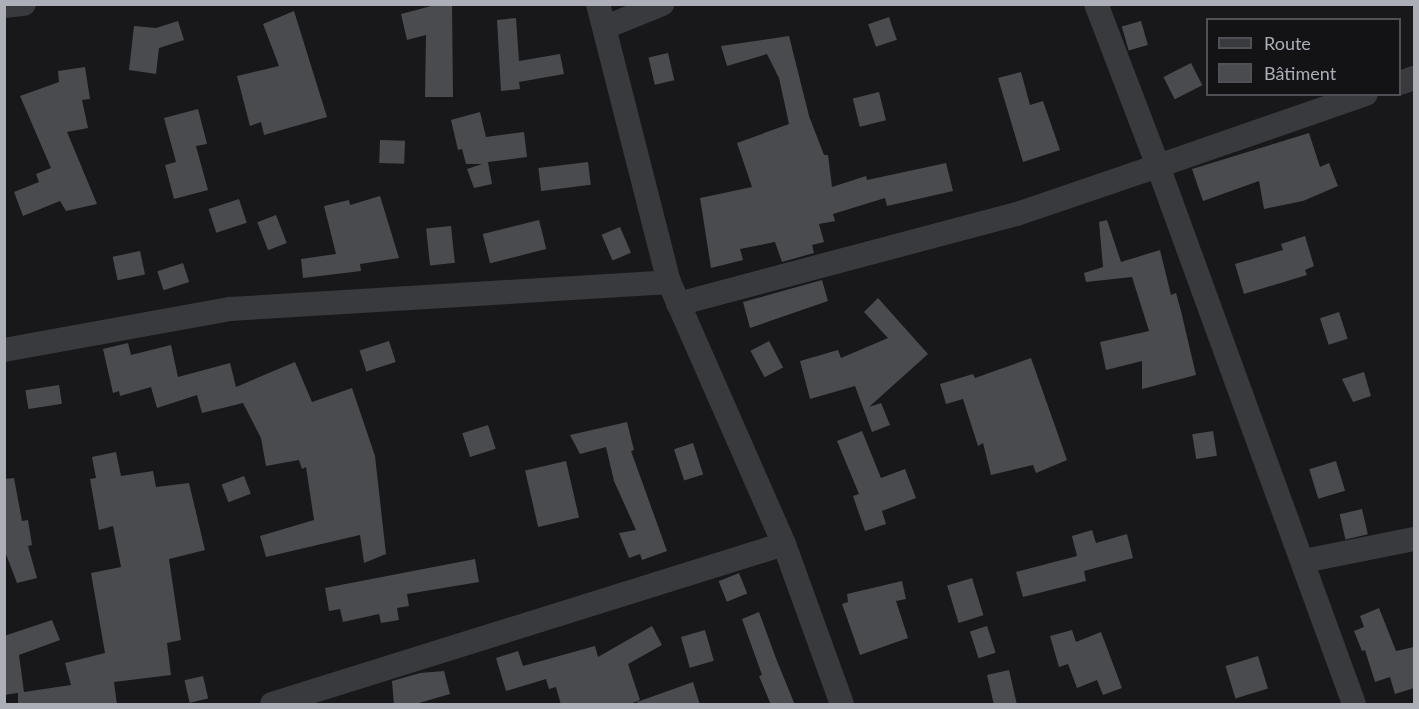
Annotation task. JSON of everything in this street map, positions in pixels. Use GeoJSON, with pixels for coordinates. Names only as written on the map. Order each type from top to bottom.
{"type":"FeatureCollection","features":[{"type":"Feature","properties":{"kind":"street"},"geometry":{"type":"LineString","coordinates":[[4,6],[24,4]]}},
{"type":"Feature","properties":{"kind":"street"},"geometry":{"type":"LineString","coordinates":[[662,4],[602,16],[673,293],[784,544],[842,705]]}},
{"type":"Feature","properties":{"kind":"street"},"geometry":{"type":"LineString","coordinates":[[1096,4],[1304,561],[1354,705]]}},
{"type":"Feature","properties":{"kind":"street"},"geometry":{"type":"LineString","coordinates":[[4,350],[230,309],[673,293],[1017,214],[1360,96]]}},
{"type":"Feature","properties":{"kind":"street"},"geometry":{"type":"LineString","coordinates":[[1304,561],[1414,539]]}},
{"type":"Feature","properties":{"kind":"street"},"geometry":{"type":"LineString","coordinates":[[272,705],[784,544]]}},
{"type":"Feature","properties":{"kind":"building"},"geometry":{"type":"Polygon","coordinates":[[[439,4],[452,4],[453,97],[425,97],[426,35],[407,40],[401,14],[439,4]]]}},
{"type":"Feature","properties":{"kind":"building"},"geometry":{"type":"Polygon","coordinates":[[[294,11],[327,117],[264,135],[261,122],[250,126],[237,76],[279,66],[263,24],[294,11]]]}},
{"type":"Feature","properties":{"kind":"building"},"geometry":{"type":"Polygon","coordinates":[[[889,17],[897,40],[876,47],[868,24],[889,17]]]}},
{"type":"Feature","properties":{"kind":"building"},"geometry":{"type":"Polygon","coordinates":[[[516,18],[519,61],[560,54],[564,74],[519,82],[520,89],[501,91],[497,20],[516,18]]]}},
{"type":"Feature","properties":{"kind":"building"},"geometry":{"type":"Polygon","coordinates":[[[178,21],[184,40],[159,48],[156,74],[129,70],[134,26],[156,28],[178,21]]]}},
{"type":"Feature","properties":{"kind":"building"},"geometry":{"type":"Polygon","coordinates":[[[1141,21],[1148,45],[1129,51],[1122,27],[1141,21]]]}},
{"type":"Feature","properties":{"kind":"building"},"geometry":{"type":"Polygon","coordinates":[[[789,36],[809,116],[824,155],[828,155],[832,187],[866,176],[867,180],[946,163],[953,191],[887,206],[885,198],[833,214],[835,221],[819,224],[824,242],[812,245],[814,253],[782,262],[775,242],[740,249],[743,260],[711,268],[700,198],[752,187],[737,143],[789,124],[779,78],[767,54],[727,66],[721,46],[789,36]]]}},
{"type":"Feature","properties":{"kind":"building"},"geometry":{"type":"Polygon","coordinates":[[[668,53],[674,80],[655,85],[649,57],[668,53]]]}},
{"type":"Feature","properties":{"kind":"building"},"geometry":{"type":"Polygon","coordinates":[[[1191,63],[1202,85],[1175,99],[1163,77],[1191,63]]]}},
{"type":"Feature","properties":{"kind":"building"},"geometry":{"type":"Polygon","coordinates":[[[85,67],[90,99],[82,100],[88,128],[67,132],[97,204],[66,211],[60,201],[23,216],[14,192],[39,182],[36,174],[51,168],[20,96],[59,82],[58,71],[85,67]]]}},
{"type":"Feature","properties":{"kind":"building"},"geometry":{"type":"Polygon","coordinates":[[[1021,72],[1030,105],[1043,101],[1060,150],[1023,162],[998,78],[1021,72]]]}},
{"type":"Feature","properties":{"kind":"building"},"geometry":{"type":"Polygon","coordinates":[[[879,92],[886,120],[860,127],[853,99],[879,92]]]}},
{"type":"Feature","properties":{"kind":"building"},"geometry":{"type":"Polygon","coordinates":[[[198,109],[207,144],[196,146],[208,190],[174,199],[165,165],[176,162],[164,118],[198,109]]]}},
{"type":"Feature","properties":{"kind":"building"},"geometry":{"type":"Polygon","coordinates":[[[480,112],[486,137],[524,132],[527,157],[488,162],[492,184],[474,188],[467,169],[482,164],[466,164],[462,149],[458,150],[451,120],[480,112]]]}},
{"type":"Feature","properties":{"kind":"building"},"geometry":{"type":"Polygon","coordinates":[[[1309,133],[1320,167],[1329,163],[1338,186],[1303,201],[1264,209],[1259,181],[1203,201],[1192,169],[1309,133]]]}},
{"type":"Feature","properties":{"kind":"building"},"geometry":{"type":"Polygon","coordinates":[[[380,140],[405,141],[404,164],[379,163],[380,140]]]}},
{"type":"Feature","properties":{"kind":"building"},"geometry":{"type":"Polygon","coordinates":[[[588,162],[591,185],[541,191],[538,168],[588,162]]]}},
{"type":"Feature","properties":{"kind":"building"},"geometry":{"type":"Polygon","coordinates":[[[380,196],[399,258],[360,264],[361,271],[303,278],[301,259],[336,254],[324,206],[349,200],[350,205],[380,196]]]}},
{"type":"Feature","properties":{"kind":"building"},"geometry":{"type":"Polygon","coordinates":[[[239,199],[247,223],[216,233],[209,209],[239,199]]]}},
{"type":"Feature","properties":{"kind":"building"},"geometry":{"type":"Polygon","coordinates":[[[276,215],[287,243],[268,250],[257,222],[276,215]]]}},
{"type":"Feature","properties":{"kind":"building"},"geometry":{"type":"Polygon","coordinates":[[[539,220],[546,249],[490,263],[483,234],[539,220]]]}},
{"type":"Feature","properties":{"kind":"building"},"geometry":{"type":"Polygon","coordinates":[[[1107,220],[1121,262],[1160,250],[1171,295],[1176,293],[1196,375],[1142,389],[1142,361],[1106,370],[1100,342],[1149,331],[1132,277],[1086,282],[1084,273],[1103,267],[1099,222],[1107,220]]]}},
{"type":"Feature","properties":{"kind":"building"},"geometry":{"type":"Polygon","coordinates":[[[451,226],[455,263],[430,265],[426,229],[451,226]]]}},
{"type":"Feature","properties":{"kind":"building"},"geometry":{"type":"Polygon","coordinates":[[[620,227],[631,253],[613,261],[602,235],[620,227]]]}},
{"type":"Feature","properties":{"kind":"building"},"geometry":{"type":"Polygon","coordinates":[[[1305,236],[1314,266],[1305,270],[1307,275],[1244,294],[1235,264],[1283,250],[1281,244],[1305,236]]]}},
{"type":"Feature","properties":{"kind":"building"},"geometry":{"type":"Polygon","coordinates":[[[140,251],[145,274],[118,280],[113,257],[140,251]]]}},
{"type":"Feature","properties":{"kind":"building"},"geometry":{"type":"Polygon","coordinates":[[[183,263],[189,282],[164,290],[157,271],[183,263]]]}},
{"type":"Feature","properties":{"kind":"building"},"geometry":{"type":"Polygon","coordinates":[[[822,280],[828,301],[750,328],[743,302],[822,280]]]}},
{"type":"Feature","properties":{"kind":"building"},"geometry":{"type":"Polygon","coordinates":[[[878,298],[928,354],[869,407],[881,403],[890,425],[872,432],[855,386],[810,399],[800,361],[838,350],[841,358],[888,338],[864,312],[878,298]]]}},
{"type":"Feature","properties":{"kind":"building"},"geometry":{"type":"Polygon","coordinates":[[[1339,312],[1348,339],[1329,345],[1320,318],[1339,312]]]}},
{"type":"Feature","properties":{"kind":"building"},"geometry":{"type":"Polygon","coordinates":[[[389,341],[396,362],[366,372],[360,351],[389,341]]]}},
{"type":"Feature","properties":{"kind":"building"},"geometry":{"type":"Polygon","coordinates":[[[769,341],[783,367],[765,377],[750,351],[769,341]]]}},
{"type":"Feature","properties":{"kind":"building"},"geometry":{"type":"Polygon","coordinates":[[[128,343],[131,355],[171,345],[178,377],[230,363],[236,387],[295,362],[312,402],[352,388],[375,456],[386,554],[364,563],[360,535],[266,557],[260,536],[314,520],[306,467],[302,469],[299,460],[266,466],[261,438],[243,403],[202,413],[197,395],[157,408],[151,387],[120,396],[119,391],[113,393],[103,349],[128,343]]]}},
{"type":"Feature","properties":{"kind":"building"},"geometry":{"type":"Polygon","coordinates":[[[1031,358],[1067,460],[1036,473],[1033,465],[991,475],[983,443],[978,446],[963,399],[946,404],[940,384],[973,374],[975,378],[1031,358]]]}},
{"type":"Feature","properties":{"kind":"building"},"geometry":{"type":"Polygon","coordinates":[[[1364,372],[1371,396],[1353,402],[1342,379],[1364,372]]]}},
{"type":"Feature","properties":{"kind":"building"},"geometry":{"type":"Polygon","coordinates":[[[59,385],[62,404],[28,409],[25,390],[59,385]]]}},
{"type":"Feature","properties":{"kind":"building"},"geometry":{"type":"Polygon","coordinates":[[[627,422],[634,450],[631,451],[667,551],[642,560],[640,554],[629,558],[619,533],[636,530],[614,481],[606,447],[580,454],[570,435],[627,422]]]}},
{"type":"Feature","properties":{"kind":"building"},"geometry":{"type":"Polygon","coordinates":[[[488,425],[496,449],[470,457],[462,433],[488,425]]]}},
{"type":"Feature","properties":{"kind":"building"},"geometry":{"type":"Polygon","coordinates":[[[862,431],[881,478],[905,469],[916,498],[882,511],[886,524],[865,531],[853,496],[859,494],[837,441],[862,431]]]}},
{"type":"Feature","properties":{"kind":"building"},"geometry":{"type":"Polygon","coordinates":[[[1213,431],[1217,456],[1196,459],[1192,434],[1213,431]]]}},
{"type":"Feature","properties":{"kind":"building"},"geometry":{"type":"Polygon","coordinates":[[[693,443],[703,474],[684,481],[674,449],[693,443]]]}},
{"type":"Feature","properties":{"kind":"building"},"geometry":{"type":"Polygon","coordinates":[[[116,452],[121,476],[153,471],[156,487],[189,483],[205,550],[169,559],[181,640],[167,643],[171,675],[114,682],[117,705],[18,705],[18,693],[4,695],[4,636],[52,620],[60,640],[19,655],[24,692],[71,685],[65,663],[105,653],[91,573],[121,567],[113,526],[99,530],[90,479],[96,478],[92,457],[116,452]]]}},
{"type":"Feature","properties":{"kind":"building"},"geometry":{"type":"Polygon","coordinates":[[[566,461],[579,518],[538,527],[525,470],[566,461]]]}},
{"type":"Feature","properties":{"kind":"building"},"geometry":{"type":"Polygon","coordinates":[[[1336,461],[1345,491],[1318,499],[1309,469],[1336,461]]]}},
{"type":"Feature","properties":{"kind":"building"},"geometry":{"type":"Polygon","coordinates":[[[244,476],[251,494],[228,502],[222,485],[244,476]]]}},
{"type":"Feature","properties":{"kind":"building"},"geometry":{"type":"Polygon","coordinates":[[[14,478],[22,521],[28,520],[32,545],[28,546],[37,578],[17,583],[4,549],[4,479],[14,478]]]}},
{"type":"Feature","properties":{"kind":"building"},"geometry":{"type":"Polygon","coordinates":[[[1362,509],[1368,534],[1345,540],[1340,514],[1362,509]]]}},
{"type":"Feature","properties":{"kind":"building"},"geometry":{"type":"Polygon","coordinates":[[[1092,530],[1096,543],[1127,534],[1133,558],[1084,571],[1086,581],[1023,597],[1016,572],[1077,556],[1072,536],[1092,530]]]}},
{"type":"Feature","properties":{"kind":"building"},"geometry":{"type":"Polygon","coordinates":[[[475,559],[479,582],[407,594],[409,606],[397,608],[399,620],[381,623],[379,614],[343,622],[340,609],[329,611],[325,588],[475,559]]]}},
{"type":"Feature","properties":{"kind":"building"},"geometry":{"type":"Polygon","coordinates":[[[739,573],[747,593],[727,602],[719,581],[739,573]]]}},
{"type":"Feature","properties":{"kind":"building"},"geometry":{"type":"Polygon","coordinates":[[[972,578],[983,615],[959,623],[947,586],[972,578]]]}},
{"type":"Feature","properties":{"kind":"building"},"geometry":{"type":"Polygon","coordinates":[[[902,581],[906,599],[896,601],[908,638],[860,655],[842,604],[848,602],[847,594],[902,581]]]}},
{"type":"Feature","properties":{"kind":"building"},"geometry":{"type":"Polygon","coordinates":[[[1379,608],[1396,651],[1414,647],[1414,688],[1395,694],[1390,677],[1375,682],[1365,650],[1362,651],[1354,631],[1364,627],[1360,616],[1379,608]]]}},
{"type":"Feature","properties":{"kind":"building"},"geometry":{"type":"Polygon","coordinates":[[[759,612],[795,705],[771,705],[759,676],[762,675],[742,619],[759,612]]]}},
{"type":"Feature","properties":{"kind":"building"},"geometry":{"type":"Polygon","coordinates":[[[652,626],[662,645],[628,664],[640,700],[628,705],[561,705],[556,687],[549,689],[546,679],[506,691],[496,658],[518,651],[523,666],[595,646],[598,657],[652,626]]]}},
{"type":"Feature","properties":{"kind":"building"},"geometry":{"type":"Polygon","coordinates":[[[987,626],[996,653],[979,658],[970,632],[987,626]]]}},
{"type":"Feature","properties":{"kind":"building"},"geometry":{"type":"Polygon","coordinates":[[[705,630],[714,661],[690,668],[681,637],[705,630]]]}},
{"type":"Feature","properties":{"kind":"building"},"geometry":{"type":"Polygon","coordinates":[[[1072,630],[1076,642],[1101,632],[1122,688],[1103,695],[1097,680],[1077,688],[1068,664],[1059,667],[1050,636],[1072,630]]]}},
{"type":"Feature","properties":{"kind":"building"},"geometry":{"type":"Polygon","coordinates":[[[1258,656],[1268,689],[1235,698],[1225,666],[1258,656]]]}},
{"type":"Feature","properties":{"kind":"building"},"geometry":{"type":"Polygon","coordinates":[[[1009,670],[1017,705],[994,705],[987,675],[1009,670]]]}},
{"type":"Feature","properties":{"kind":"building"},"geometry":{"type":"Polygon","coordinates":[[[444,671],[450,694],[412,705],[394,705],[392,681],[420,673],[444,671]]]}},
{"type":"Feature","properties":{"kind":"building"},"geometry":{"type":"Polygon","coordinates":[[[203,676],[208,698],[190,703],[184,680],[203,676]]]}},
{"type":"Feature","properties":{"kind":"building"},"geometry":{"type":"Polygon","coordinates":[[[693,682],[700,705],[638,705],[637,702],[693,682]]]}}]}
